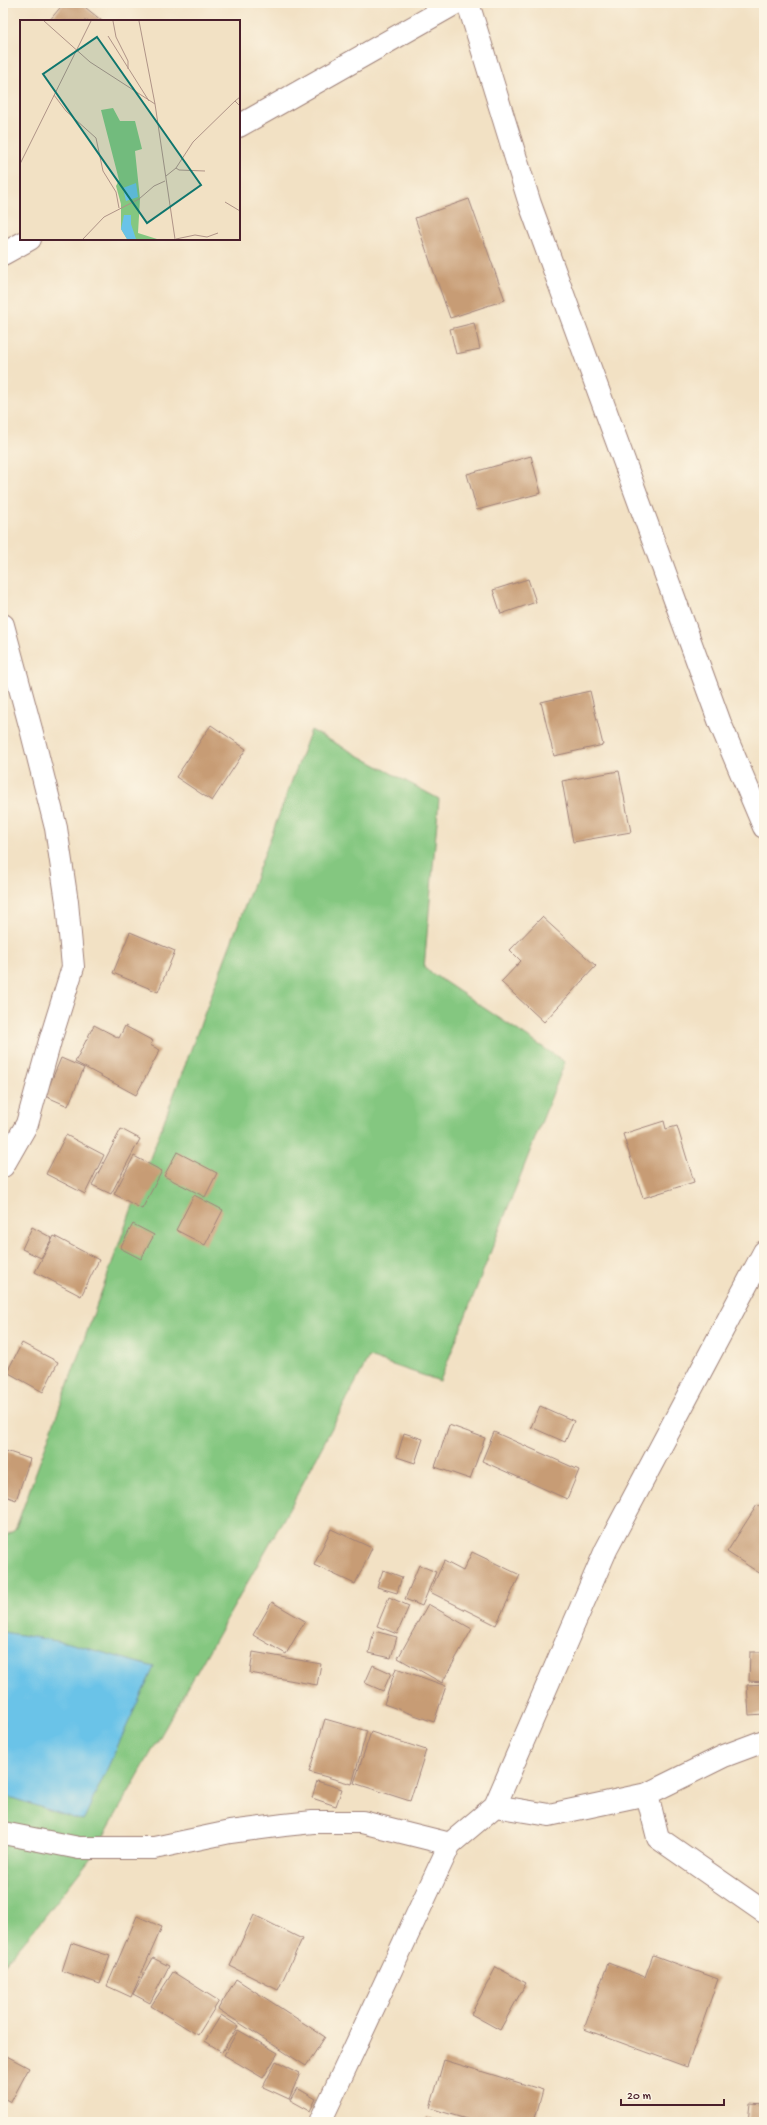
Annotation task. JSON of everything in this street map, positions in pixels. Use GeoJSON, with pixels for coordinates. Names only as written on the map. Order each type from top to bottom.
{"type":"FeatureCollection","features":[{"type":"Feature","properties":{"kind":"street"},"geometry":{"type":"LineString","coordinates":[[240,125],[456,3]]}},
{"type":"Feature","properties":{"kind":"street"},"geometry":{"type":"LineString","coordinates":[[468,3],[530,204],[717,716],[764,827]]}},
{"type":"Feature","properties":{"kind":"street"},"geometry":{"type":"LineString","coordinates":[[3,254],[28,240]]}},
{"type":"Feature","properties":{"kind":"street"},"geometry":{"type":"LineString","coordinates":[[3,625],[56,828],[67,902],[73,967],[50,1041],[28,1124],[3,1166]]}},
{"type":"Feature","properties":{"kind":"street"},"geometry":{"type":"LineString","coordinates":[[320,2122],[403,1941],[450,1844],[495,1806],[606,1550],[764,1252]]}},
{"type":"Feature","properties":{"kind":"street"},"geometry":{"type":"LineString","coordinates":[[495,1806],[549,1815],[647,1794],[724,1756],[764,1741]]}},
{"type":"Feature","properties":{"kind":"street"},"geometry":{"type":"LineString","coordinates":[[647,1794],[658,1838],[764,1912]]}},
{"type":"Feature","properties":{"kind":"street"},"geometry":{"type":"LineString","coordinates":[[3,1833],[79,1848],[154,1848],[230,1832],[284,1825],[314,1822],[362,1822],[450,1844]]}},
{"type":"Feature","properties":{"kind":"green space"},"geometry":{"type":"Polygon","coordinates":[[[311,730],[439,799],[424,968],[565,1062],[440,1381],[369,1357],[292,1504],[93,1855],[42,1920],[3,1966],[3,1537],[15,1530],[149,1161],[311,730]]]}},
{"type":"Feature","properties":{"kind":"water"},"geometry":{"type":"Polygon","coordinates":[[[3,1632],[69,1643],[154,1667],[83,1821],[3,1795],[3,1632]]]}},
{"type":"Feature","properties":{"kind":"building"},"geometry":{"type":"Polygon","coordinates":[[[64,3],[80,3],[101,20],[50,20],[64,3]]]}},
{"type":"Feature","properties":{"kind":"building"},"geometry":{"type":"Polygon","coordinates":[[[469,199],[505,300],[450,318],[415,218],[469,199]]]}},
{"type":"Feature","properties":{"kind":"building"},"geometry":{"type":"Polygon","coordinates":[[[474,323],[480,349],[456,354],[450,329],[474,323]]]}},
{"type":"Feature","properties":{"kind":"building"},"geometry":{"type":"Polygon","coordinates":[[[531,456],[541,493],[477,510],[467,474],[531,456]]]}},
{"type":"Feature","properties":{"kind":"building"},"geometry":{"type":"Polygon","coordinates":[[[528,579],[536,602],[501,614],[493,590],[528,579]]]}},
{"type":"Feature","properties":{"kind":"building"},"geometry":{"type":"Polygon","coordinates":[[[590,691],[603,745],[554,756],[541,702],[590,691]]]}},
{"type":"Feature","properties":{"kind":"building"},"geometry":{"type":"Polygon","coordinates":[[[211,725],[246,749],[212,801],[176,777],[211,725]]]}},
{"type":"Feature","properties":{"kind":"building"},"geometry":{"type":"Polygon","coordinates":[[[619,771],[631,832],[573,842],[562,781],[619,771]]]}},
{"type":"Feature","properties":{"kind":"building"},"geometry":{"type":"Polygon","coordinates":[[[542,917],[596,966],[544,1022],[501,982],[521,961],[510,950],[542,917]]]}},
{"type":"Feature","properties":{"kind":"building"},"geometry":{"type":"Polygon","coordinates":[[[130,932],[175,951],[158,992],[113,973],[130,932]]]}},
{"type":"Feature","properties":{"kind":"building"},"geometry":{"type":"Polygon","coordinates":[[[94,1025],[119,1038],[125,1026],[153,1041],[150,1045],[160,1050],[136,1095],[75,1062],[94,1025]]]}},
{"type":"Feature","properties":{"kind":"building"},"geometry":{"type":"Polygon","coordinates":[[[61,1058],[84,1068],[68,1106],[45,1096],[61,1058]]]}},
{"type":"Feature","properties":{"kind":"building"},"geometry":{"type":"Polygon","coordinates":[[[664,1121],[666,1129],[677,1126],[694,1182],[643,1198],[623,1134],[664,1121]]]}},
{"type":"Feature","properties":{"kind":"building"},"geometry":{"type":"Polygon","coordinates":[[[121,1129],[140,1139],[111,1194],[92,1185],[121,1129]]]}},
{"type":"Feature","properties":{"kind":"building"},"geometry":{"type":"Polygon","coordinates":[[[66,1135],[104,1155],[85,1194],[46,1174],[66,1135]]]}},
{"type":"Feature","properties":{"kind":"building"},"geometry":{"type":"Polygon","coordinates":[[[177,1152],[217,1173],[205,1197],[164,1176],[177,1152]]]}},
{"type":"Feature","properties":{"kind":"building"},"geometry":{"type":"Polygon","coordinates":[[[134,1156],[162,1171],[142,1209],[114,1194],[134,1156]]]}},
{"type":"Feature","properties":{"kind":"building"},"geometry":{"type":"Polygon","coordinates":[[[194,1195],[223,1210],[205,1245],[176,1230],[194,1195]]]}},
{"type":"Feature","properties":{"kind":"building"},"geometry":{"type":"Polygon","coordinates":[[[133,1224],[154,1235],[141,1259],[120,1248],[133,1224]]]}},
{"type":"Feature","properties":{"kind":"building"},"geometry":{"type":"Polygon","coordinates":[[[32,1227],[52,1238],[41,1258],[22,1249],[32,1227]]]}},
{"type":"Feature","properties":{"kind":"building"},"geometry":{"type":"Polygon","coordinates":[[[54,1236],[99,1260],[81,1296],[35,1272],[54,1236]]]}},
{"type":"Feature","properties":{"kind":"building"},"geometry":{"type":"Polygon","coordinates":[[[22,1343],[58,1362],[43,1392],[7,1372],[22,1343]]]}},
{"type":"Feature","properties":{"kind":"building"},"geometry":{"type":"Polygon","coordinates":[[[540,1406],[574,1421],[565,1442],[531,1427],[540,1406]]]}},
{"type":"Feature","properties":{"kind":"building"},"geometry":{"type":"Polygon","coordinates":[[[449,1425],[485,1438],[470,1479],[435,1467],[449,1425]]]}},
{"type":"Feature","properties":{"kind":"building"},"geometry":{"type":"Polygon","coordinates":[[[494,1432],[579,1470],[567,1499],[482,1461],[494,1432]]]}},
{"type":"Feature","properties":{"kind":"building"},"geometry":{"type":"Polygon","coordinates":[[[404,1433],[423,1439],[415,1463],[397,1457],[404,1433]]]}},
{"type":"Feature","properties":{"kind":"building"},"geometry":{"type":"Polygon","coordinates":[[[3,1450],[30,1459],[16,1500],[3,1495],[3,1450]]]}},
{"type":"Feature","properties":{"kind":"building"},"geometry":{"type":"Polygon","coordinates":[[[757,1505],[764,1510],[764,1576],[727,1552],[757,1505]]]}},
{"type":"Feature","properties":{"kind":"building"},"geometry":{"type":"Polygon","coordinates":[[[331,1529],[372,1548],[355,1584],[314,1565],[331,1529]]]}},
{"type":"Feature","properties":{"kind":"building"},"geometry":{"type":"Polygon","coordinates":[[[472,1552],[520,1575],[496,1625],[430,1592],[444,1561],[463,1571],[472,1552]]]}},
{"type":"Feature","properties":{"kind":"building"},"geometry":{"type":"Polygon","coordinates":[[[419,1565],[436,1572],[422,1606],[405,1599],[419,1565]]]}},
{"type":"Feature","properties":{"kind":"building"},"geometry":{"type":"Polygon","coordinates":[[[383,1570],[402,1577],[397,1593],[377,1587],[383,1570]]]}},
{"type":"Feature","properties":{"kind":"building"},"geometry":{"type":"Polygon","coordinates":[[[389,1597],[409,1606],[397,1634],[377,1626],[389,1597]]]}},
{"type":"Feature","properties":{"kind":"building"},"geometry":{"type":"Polygon","coordinates":[[[272,1602],[305,1621],[286,1654],[253,1635],[272,1602]]]}},
{"type":"Feature","properties":{"kind":"building"},"geometry":{"type":"Polygon","coordinates":[[[428,1604],[472,1629],[442,1683],[398,1658],[428,1604]]]}},
{"type":"Feature","properties":{"kind":"building"},"geometry":{"type":"Polygon","coordinates":[[[374,1631],[397,1637],[391,1658],[369,1653],[374,1631]]]}},
{"type":"Feature","properties":{"kind":"building"},"geometry":{"type":"Polygon","coordinates":[[[253,1652],[321,1664],[317,1685],[250,1673],[253,1652]]]}},
{"type":"Feature","properties":{"kind":"building"},"geometry":{"type":"Polygon","coordinates":[[[750,1652],[764,1652],[764,1682],[749,1681],[750,1652]]]}},
{"type":"Feature","properties":{"kind":"building"},"geometry":{"type":"Polygon","coordinates":[[[373,1665],[391,1673],[383,1691],[365,1683],[373,1665]]]}},
{"type":"Feature","properties":{"kind":"building"},"geometry":{"type":"Polygon","coordinates":[[[396,1668],[446,1686],[434,1722],[384,1704],[396,1668]]]}},
{"type":"Feature","properties":{"kind":"building"},"geometry":{"type":"Polygon","coordinates":[[[764,1684],[764,1714],[749,1715],[747,1685],[764,1684]]]}},
{"type":"Feature","properties":{"kind":"building"},"geometry":{"type":"Polygon","coordinates":[[[325,1719],[367,1731],[352,1784],[309,1772],[325,1719]]]}},
{"type":"Feature","properties":{"kind":"building"},"geometry":{"type":"Polygon","coordinates":[[[371,1732],[426,1750],[410,1801],[354,1783],[371,1732]]]}},
{"type":"Feature","properties":{"kind":"building"},"geometry":{"type":"Polygon","coordinates":[[[317,1781],[342,1789],[336,1806],[312,1798],[317,1781]]]}},
{"type":"Feature","properties":{"kind":"building"},"geometry":{"type":"Polygon","coordinates":[[[254,1915],[302,1939],[278,1990],[230,1966],[254,1915]]]}},
{"type":"Feature","properties":{"kind":"building"},"geometry":{"type":"Polygon","coordinates":[[[137,1916],[162,1927],[131,1997],[107,1986],[137,1916]]]}},
{"type":"Feature","properties":{"kind":"building"},"geometry":{"type":"Polygon","coordinates":[[[71,1943],[110,1956],[100,1984],[62,1971],[71,1943]]]}},
{"type":"Feature","properties":{"kind":"building"},"geometry":{"type":"Polygon","coordinates":[[[653,1955],[718,1979],[687,2067],[584,2029],[608,1963],[645,1977],[653,1955]]]}},
{"type":"Feature","properties":{"kind":"building"},"geometry":{"type":"Polygon","coordinates":[[[153,1958],[169,1966],[150,2003],[133,1994],[153,1958]]]}},
{"type":"Feature","properties":{"kind":"building"},"geometry":{"type":"Polygon","coordinates":[[[496,1967],[526,1983],[500,2030],[471,2014],[496,1967]]]}},
{"type":"Feature","properties":{"kind":"building"},"geometry":{"type":"Polygon","coordinates":[[[173,1972],[219,2001],[198,2035],[151,2006],[173,1972]]]}},
{"type":"Feature","properties":{"kind":"building"},"geometry":{"type":"Polygon","coordinates":[[[236,1979],[325,2037],[306,2066],[218,2009],[236,1979]]]}},
{"type":"Feature","properties":{"kind":"building"},"geometry":{"type":"Polygon","coordinates":[[[221,2015],[238,2026],[222,2052],[205,2041],[221,2015]]]}},
{"type":"Feature","properties":{"kind":"building"},"geometry":{"type":"Polygon","coordinates":[[[238,2030],[278,2053],[263,2078],[224,2055],[238,2030]]]}},
{"type":"Feature","properties":{"kind":"building"},"geometry":{"type":"Polygon","coordinates":[[[3,2054],[29,2068],[11,2102],[3,2098],[3,2054]]]}},
{"type":"Feature","properties":{"kind":"building"},"geometry":{"type":"Polygon","coordinates":[[[444,2060],[543,2090],[534,2122],[476,2122],[430,2108],[444,2060]]]}},
{"type":"Feature","properties":{"kind":"building"},"geometry":{"type":"Polygon","coordinates":[[[276,2061],[300,2073],[289,2099],[263,2087],[276,2061]]]}},
{"type":"Feature","properties":{"kind":"building"},"geometry":{"type":"Polygon","coordinates":[[[297,2088],[316,2099],[310,2111],[290,2100],[297,2088]]]}},
{"type":"Feature","properties":{"kind":"building"},"geometry":{"type":"Polygon","coordinates":[[[750,2103],[764,2104],[764,2122],[748,2122],[750,2103]]]}},
{"type":"Feature","properties":{"kind":"building"},"geometry":{"type":"Polygon","coordinates":[[[427,2117],[441,2122],[426,2122],[427,2117]]]}}]}
